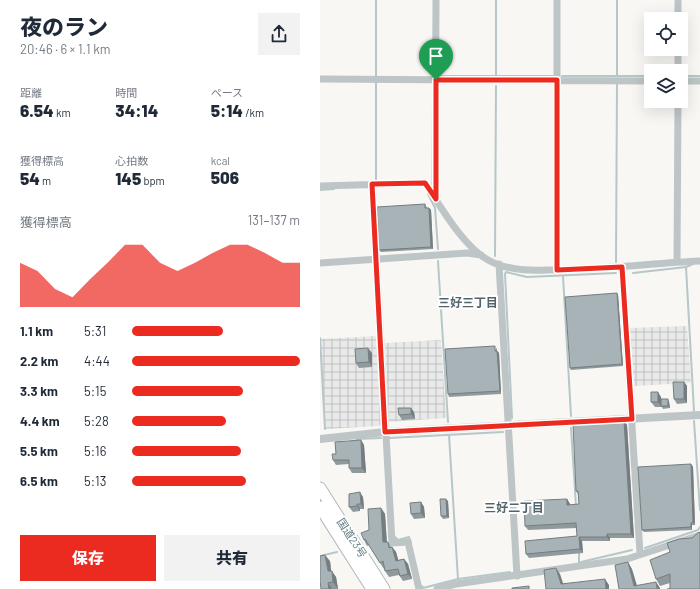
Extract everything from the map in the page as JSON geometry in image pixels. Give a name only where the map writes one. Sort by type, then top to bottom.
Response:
[{"type":"highway","name":"国道23号","points":[[320,488],[384,589]]},
{"type":"highway","name":"国道23号","points":[[320,507],[372,589]]},
{"type":"street","points":[[436,0],[436,199]]},
{"type":"street","points":[[557,0],[557,270]]},
{"type":"street","points":[[678,0],[678,12]]},
{"type":"street","points":[[320,79],[644,81]]},
{"type":"street","points":[[688,81],[700,81]]},
{"type":"street","points":[[677,262],[678,108]]},
{"type":"street","points":[[320,186],[425,183],[452,224],[481,256]]},
{"type":"street","points":[[372,184],[392,543],[408,542],[419,589]]},
{"type":"street","points":[[320,263],[467,253],[481,256],[499,264],[524,270],[622,267],[700,261]]},
{"type":"street","points":[[499,264],[517,576]]},
{"type":"street","points":[[622,267],[640,553]]},
{"type":"street","points":[[320,439],[385,432],[700,415]]},
{"type":"street","points":[[437,589],[456,584],[627,559],[640,553],[700,535]]},
{"type":"shaded area","points":[[687,326],[691,383],[634,386],[630,328]]},
{"type":"shaded area","points":[[377,336],[382,424],[379,426],[325,429],[320,339]]},
{"type":"shaded area","points":[[441,340],[446,418],[389,422],[385,343]]},
{"type":"building","points":[[425,204],[425,208],[429,208],[431,247],[379,250],[377,207]]},
{"type":"building","points":[[617,293],[622,364],[570,368],[565,297]]},
{"type":"building","points":[[495,346],[495,351],[497,351],[500,391],[448,394],[445,349]]},
{"type":"building","points":[[368,348],[369,362],[356,363],[355,349]]},
{"type":"building","points":[[673,382],[684,382],[684,399],[674,399]]},
{"type":"building","points":[[651,392],[658,392],[658,402],[651,402]]},
{"type":"building","points":[[661,399],[668,399],[668,406],[661,406]]},
{"type":"building","points":[[398,408],[411,408],[411,414],[399,415]]},
{"type":"building","points":[[624,421],[631,534],[607,534],[607,537],[579,537],[580,549],[526,554],[525,541],[577,536],[576,523],[525,526],[524,501],[567,499],[567,505],[579,504],[578,491],[576,491],[573,424]]},
{"type":"building","points":[[361,440],[362,468],[349,468],[349,460],[333,460],[332,454],[336,454],[335,442]]},
{"type":"building","points":[[691,464],[693,522],[691,523],[691,527],[642,530],[638,467]]},
{"type":"building","points":[[360,492],[361,504],[349,507],[349,494]]},
{"type":"building","points":[[440,499],[446,499],[447,516],[441,516]]},
{"type":"building","points":[[421,502],[421,513],[411,514],[410,503]]},
{"type":"building","points":[[381,508],[383,542],[388,542],[389,548],[392,547],[396,561],[404,559],[408,574],[400,576],[398,569],[385,571],[383,561],[380,563],[365,539],[364,540],[361,533],[369,530],[368,509]]},
{"type":"building","points":[[699,532],[700,589],[670,589],[670,574],[656,579],[650,560],[670,552],[667,543],[679,539],[692,538]]},
{"type":"building","points":[[325,555],[328,571],[332,571],[333,582],[328,583],[329,589],[321,589],[320,556]]},
{"type":"building","points":[[628,562],[634,586],[656,582],[657,589],[619,589],[615,565]]},
{"type":"building","points":[[556,568],[561,584],[605,579],[606,589],[546,589],[544,570]]},
{"type":"building","points":[[529,586],[529,589],[512,589],[512,588]]},
{"type":"waterway","points":[[376,0],[376,77]]},
{"type":"waterway","points":[[496,0],[496,76]]},
{"type":"waterway","points":[[617,0],[617,76]]},
{"type":"waterway","points":[[441,76],[553,76]]},
{"type":"waterway","points":[[562,76],[644,76]]},
{"type":"waterway","points":[[688,76],[700,76]]},
{"type":"waterway","points":[[376,82],[376,180]]},
{"type":"waterway","points":[[616,262],[617,84]]},
{"type":"waterway","points":[[495,256],[496,86]]},
{"type":"waterway","points":[[320,190],[334,189]]},
{"type":"waterway","points":[[428,194],[435,208],[438,249]]},
{"type":"waterway","points":[[438,261],[448,422]]},
{"type":"waterway","points":[[633,273],[686,267],[693,264]]},
{"type":"waterway","points":[[686,267],[694,411]]},
{"type":"waterway","points":[[512,418],[506,272],[527,277],[616,273]]},
{"type":"waterway","points":[[563,276],[571,416]]},
{"type":"waterway","points":[[320,338],[325,429]]},
{"type":"waterway","points":[[694,421],[700,510]]},
{"type":"waterway","points":[[571,428],[576,506]]},
{"type":"waterway","points":[[389,438],[503,432]]},
{"type":"waterway","points":[[449,435],[458,579]]},
{"type":"waterway","points":[[356,439],[381,438]]},
{"type":"waterway","points":[[645,548],[698,530],[700,527]]},
{"type":"waterway","points":[[395,537],[398,540],[409,537],[411,542]]},
{"type":"waterway","points":[[581,562],[632,550]]},
{"type":"waterway","points":[[320,556],[337,552]]},
{"type":"waterway","points":[[579,552],[579,563]]},
{"type":"waterway","points":[[422,586],[423,588],[458,579],[510,572]]},
{"type":"district","name":"三好三丁目","points":[[468,303]]},
{"type":"district","name":"三好二丁目","points":[[514,508]]},
{"type":"route","points":[[436,80],[557,80],[557,270],[622,267],[632,419],[385,432],[372,184],[425,183],[436,199],[436,80]]}]
